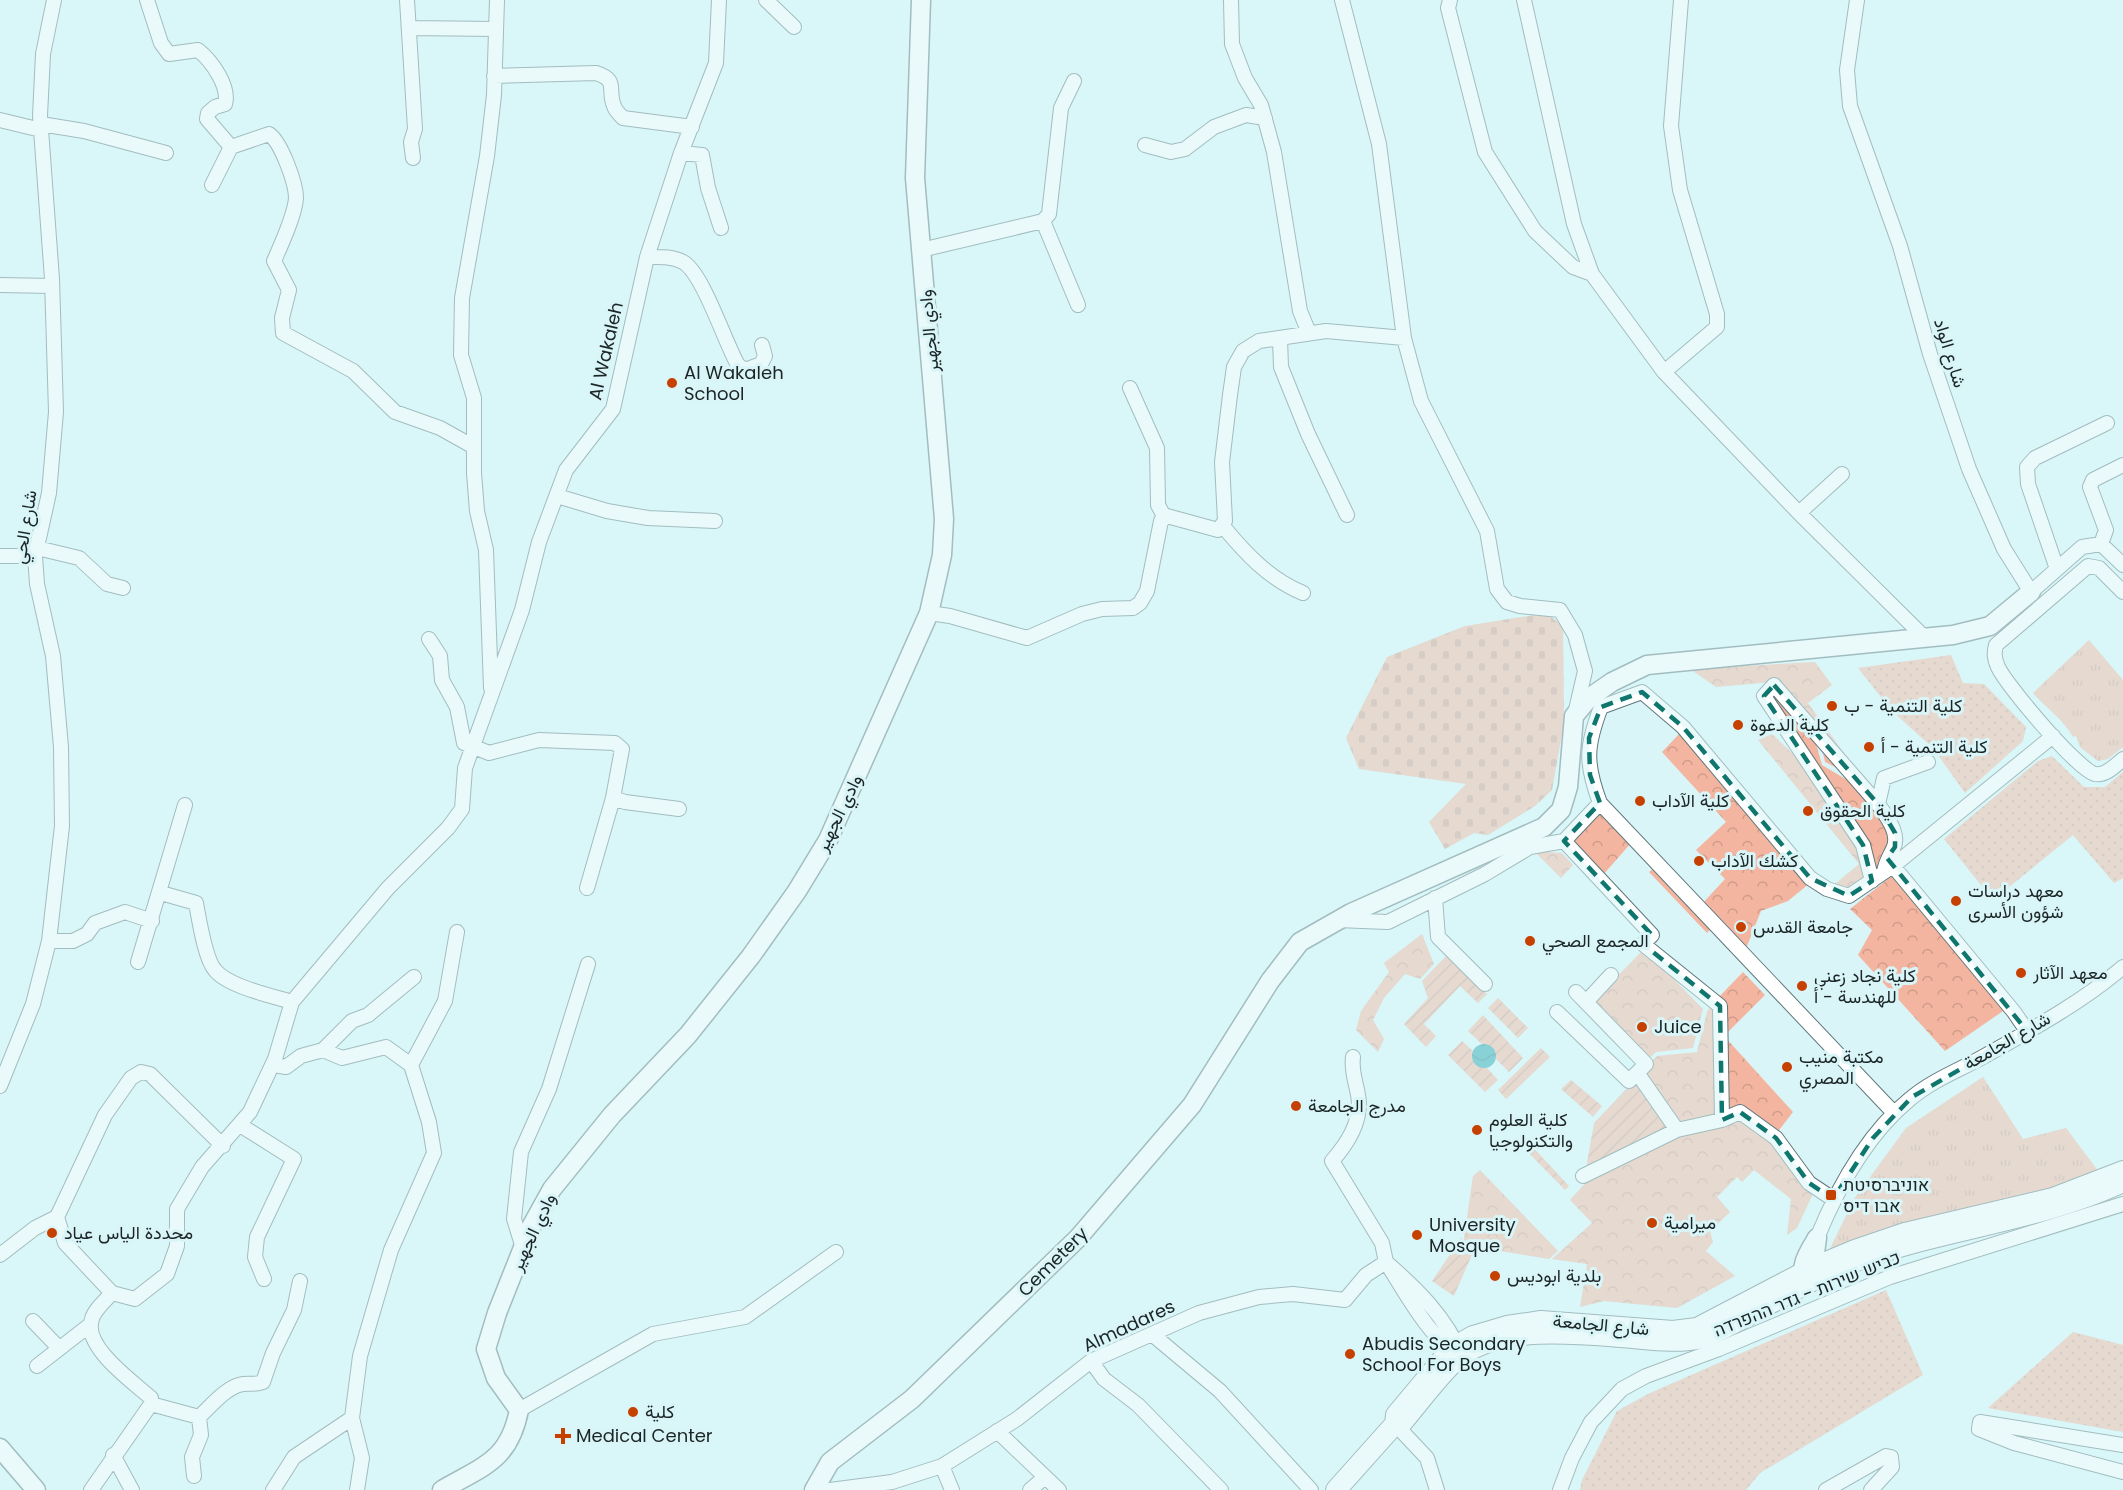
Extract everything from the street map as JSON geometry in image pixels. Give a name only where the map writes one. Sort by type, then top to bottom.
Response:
[{"type":"main road","points":[[1807,1275],[1855,1250],[1905,1233],[2053,1198],[2123,1171]]},
{"type":"main road","points":[[1807,1275],[2052,1210],[2090,1198],[2123,1182]]},
{"type":"main road","name":"شارع الجامعة","points":[[1336,1490],[1395,1424],[1396,1415],[1473,1336],[1507,1326],[1541,1321],[1673,1331],[1697,1328],[1807,1275]]},
{"type":"street","name":"شارع الحي","points":[[0,1086],[33,1004],[49,942],[62,826],[61,747],[52,656],[37,584],[36,552],[49,493],[56,412],[52,286],[41,127],[43,54],[54,0]]},
{"type":"street","points":[[147,0],[161,43],[170,54],[198,50],[205,56],[224,87],[227,95],[225,104],[215,107],[208,113],[207,119],[231,147]]},
{"type":"street","points":[[407,0],[415,129],[411,142],[413,158]]},
{"type":"street","points":[[491,696],[486,550],[477,511],[474,398],[461,355],[462,298],[487,156],[494,76],[497,0]]},
{"type":"street","name":"Al Wakaleh","points":[[292,1002],[388,888],[448,828],[462,809],[465,768],[522,610],[539,543],[556,496],[566,470],[613,409],[647,257],[681,153],[716,63],[719,0]]},
{"type":"street","points":[[766,0],[794,27]]},
{"type":"street","name":"وادي الجهير","points":[[519,1410],[496,1378],[486,1349],[523,1248],[552,1189],[612,1115],[688,1035],[751,956],[797,891],[828,840],[929,613],[942,555],[944,519],[915,178],[921,0]]},
{"type":"street","points":[[1231,0],[1232,44],[1241,71],[1261,105],[1275,152],[1300,311],[1309,333]]},
{"type":"street","points":[[1342,0],[1379,144],[1404,338],[1421,401],[1486,531],[1497,589],[1507,602],[1520,606],[1560,610],[1575,635],[1585,671],[1574,716]]},
{"type":"street","points":[[1450,0],[1448,8],[1485,152],[1535,231],[1573,267],[1592,274]]},
{"type":"street","points":[[1524,0],[1574,224],[1592,274],[1664,372],[1799,513],[1924,637]]},
{"type":"street","points":[[1664,372],[1717,327],[1717,314],[1680,190],[1671,126],[1681,0]]},
{"type":"street","name":"شارع الواد","points":[[1857,0],[1847,70],[1850,106],[1900,246],[1930,354],[1969,469],[2004,549],[2031,592]]},
{"type":"street","points":[[410,28],[496,29]]},
{"type":"street","points":[[494,76],[596,73],[606,76],[612,84],[614,106],[623,118],[692,127]]},
{"type":"street","points":[[921,250],[1043,221],[1049,214],[1061,108],[1074,81]]},
{"type":"street","points":[[1145,145],[1171,152],[1185,150],[1214,127],[1246,115],[1265,118]]},
{"type":"street","points":[[0,120],[84,131],[166,153]]},
{"type":"street","points":[[231,147],[244,144],[259,135],[269,134],[275,138],[284,155],[296,198],[274,261],[290,290],[282,318],[283,333],[353,370],[395,412],[441,428],[474,447]]},
{"type":"street","points":[[212,185],[231,147]]},
{"type":"street","points":[[681,153],[702,155],[708,188],[721,228]]},
{"type":"street","points":[[1043,221],[1078,305]]},
{"type":"street","points":[[647,257],[670,257],[686,263],[699,284],[738,364],[745,370],[761,364],[765,356],[762,345]]},
{"type":"street","points":[[0,285],[52,286]]},
{"type":"street","points":[[929,613],[950,616],[1027,638],[1082,614],[1102,609],[1133,608],[1140,603],[1147,591],[1161,521],[1164,518],[1167,516],[1218,530],[1225,521],[1222,462],[1234,367],[1243,351],[1259,341],[1326,331],[1404,338]]},
{"type":"street","points":[[1280,339],[1281,367],[1308,434],[1347,515]]},
{"type":"street","points":[[1130,388],[1157,448],[1158,505],[1164,518]]},
{"type":"street","points":[[2057,569],[2028,484],[2027,467],[2035,458],[2107,423]]},
{"type":"street","points":[[2101,544],[2106,530],[2090,488],[2093,480],[2123,465]]},
{"type":"street","points":[[1799,513],[1842,474]]},
{"type":"street","points":[[556,496],[607,511],[648,518],[715,521]]},
{"type":"street","points":[[1222,525],[1264,570],[1282,584],[1304,593]]},
{"type":"street","points":[[1574,716],[1589,698],[1612,682],[1647,665],[1953,635],[1990,626],[2082,546],[2101,544],[2123,565]]},
{"type":"street","points":[[0,556],[36,552],[79,558],[107,584],[123,588]]},
{"type":"street","points":[[2123,592],[2099,568],[2088,566],[1996,645],[1994,654],[1999,669],[2053,736],[2085,769],[2097,774],[2111,769],[2123,759]]},
{"type":"street","points":[[429,639],[440,656],[442,680],[457,707],[464,743],[472,748],[489,753],[539,740],[615,743],[622,749],[613,798],[587,888]]},
{"type":"street","points":[[1872,881],[1863,845],[1764,696],[1774,685],[1878,804],[1895,833],[1894,847],[1886,859],[1889,869],[2014,1012],[2027,1032]]},
{"type":"street","points":[[1894,1113],[1600,803],[1590,775],[1589,738],[1601,707],[1642,692],[1683,727],[1810,878],[1827,889],[1849,896],[1889,869],[2053,736]]},
{"type":"street","name":"Cemetery","points":[[814,1490],[830,1462],[912,1400],[1078,1238],[1192,1105],[1258,1001],[1299,942],[1337,920],[1544,827],[1561,810],[1568,787],[1574,716]]},
{"type":"street","points":[[1878,804],[1884,778],[1928,762]]},
{"type":"street","points":[[613,798],[624,802],[679,809]]},
{"type":"street","points":[[1337,920],[1388,922],[1485,874],[1530,847],[1564,841],[1600,803]]},
{"type":"street","points":[[138,962],[161,893],[185,806]]},
{"type":"street","points":[[1564,841],[1652,935],[1643,944],[1720,1006],[1722,1120]]},
{"type":"street","points":[[57,1217],[65,1243],[112,1293],[135,1299],[167,1274],[177,1246],[177,1209],[202,1167],[223,1146],[250,1112],[273,1065],[292,1002],[242,987],[215,970],[203,939],[196,903],[161,893]]},
{"type":"street","points":[[1435,898],[1438,937],[1485,984]]},
{"type":"street","points":[[49,942],[73,941],[87,934],[95,923],[125,912],[152,921]]},
{"type":"street","points":[[411,1065],[445,1001],[457,932]]},
{"type":"street","points":[[523,1248],[514,1220],[521,1152],[549,1089],[588,964]]},
{"type":"street","name":"شارع الجامعة","points":[[1807,1275],[1806,1259],[1833,1199],[1873,1138],[1894,1113],[1933,1083],[2027,1032],[2107,981],[2123,967]]},
{"type":"street","points":[[1586,1002],[1611,975]]},
{"type":"street","points":[[273,1065],[286,1067],[301,1056],[323,1050],[352,1021],[368,1015],[414,977]]},
{"type":"street","points":[[1557,1012],[1629,1081],[1638,1074],[1646,1064],[1576,992]]},
{"type":"street","points":[[323,1050],[342,1058],[386,1047],[399,1054],[411,1065],[429,1122],[434,1153],[391,1250],[360,1356],[352,1418],[362,1458],[357,1490]]},
{"type":"street","points":[[1353,1057],[1352,1068],[1359,1104],[1356,1122],[1350,1138],[1332,1161],[1382,1244],[1386,1262],[1411,1284],[1452,1332],[1456,1351]]},
{"type":"street","points":[[0,1255],[35,1228],[57,1217],[105,1114],[131,1078],[141,1072],[150,1074],[223,1146]]},
{"type":"street","points":[[1638,1074],[1677,1130]]},
{"type":"street","points":[[1583,1176],[1677,1130],[1722,1120],[1740,1112],[1776,1138],[1809,1183],[1833,1199]]},
{"type":"street","points":[[240,1125],[294,1160],[257,1237],[255,1257],[264,1279]]},
{"type":"street","name":"כביש שירות - גדר ההפרדה","points":[[1560,1490],[1572,1458],[1591,1422],[1622,1389],[1646,1376],[1719,1349],[1890,1277],[2123,1204]]},
{"type":"street","points":[[442,1490],[494,1461],[508,1446],[519,1410],[653,1334],[745,1317],[836,1252]]},
{"type":"street","name":"Almadares","points":[[830,1490],[892,1482],[942,1466],[998,1431],[1091,1361],[1199,1313],[1259,1297],[1293,1294],[1345,1300],[1366,1275],[1386,1262]]},
{"type":"street","points":[[199,1417],[225,1393],[242,1384],[255,1385],[263,1382],[273,1353],[294,1310],[300,1281]]},
{"type":"street","points":[[91,1490],[113,1455],[151,1404],[151,1398],[98,1348],[90,1335],[92,1318],[112,1293]]},
{"type":"street","points":[[33,1321],[58,1347]]},
{"type":"street","points":[[37,1366],[58,1347],[70,1342],[91,1324]]},
{"type":"street","points":[[1153,1335],[1220,1391],[1311,1490]]},
{"type":"street","points":[[1091,1361],[1104,1378],[1138,1405],[1221,1490]]},
{"type":"street","points":[[151,1404],[199,1417]]},
{"type":"street","points":[[194,1476],[192,1457],[201,1435],[199,1417]]},
{"type":"street","points":[[273,1490],[294,1457],[352,1418]]},
{"type":"street","points":[[2123,1445],[1980,1422],[1979,1429],[2014,1443],[2123,1472]]},
{"type":"street","points":[[1395,1424],[1427,1458],[1437,1490]]},
{"type":"street","points":[[998,1431],[1059,1490]]},
{"type":"street","points":[[0,1448],[36,1490]]},
{"type":"street","points":[[113,1455],[132,1490]]},
{"type":"street","points":[[1826,1490],[1886,1456],[1891,1457],[1892,1467],[1872,1490]]},
{"type":"street","points":[[942,1466],[952,1490]]},
{"type":"street","points":[[1030,1490],[1045,1477]]},
{"type":"highlighted area","points":[[1774,685],[1878,804],[1895,833],[1895,847],[1887,858],[2027,1031],[1912,1097],[1873,1138],[1833,1199],[1809,1183],[1776,1138],[1740,1112],[1722,1120],[1720,1006],[1643,944],[1652,935],[1564,841],[1600,803],[1590,775],[1589,738],[1601,707],[1642,692],[1683,727],[1810,878],[1849,896],[1872,881],[1863,845],[1764,696]]},
{"type":"green space","points":[[1547,613],[1563,627],[1564,723],[1552,790],[1535,806],[1488,835],[1474,833],[1445,849],[1429,822],[1466,784],[1359,769],[1346,738],[1387,657],[1465,626]]},
{"type":"green space","points":[[2089,640],[2123,680],[2123,747],[2108,759],[2098,761],[2080,747],[2076,736],[2073,737],[2033,693]]},
{"type":"green space","points":[[1951,655],[1963,683],[1984,684],[2026,727],[2023,741],[1965,793],[1933,748],[1892,711],[1858,668]]},
{"type":"green space","points":[[1815,662],[1832,685],[1808,703],[1864,781],[1825,762],[1818,731],[1772,682],[1716,687],[1690,669]]},
{"type":"green space","points":[[1774,688],[1813,733],[1822,765],[1874,796],[1892,847],[1873,878],[1815,766],[1775,730],[1767,696]]},
{"type":"green space","points":[[1680,733],[1810,883],[1788,901],[1761,911],[1745,951],[1701,905],[1725,879],[1696,850],[1726,822],[1662,752]]},
{"type":"green space","points":[[1772,734],[1811,771],[1861,846],[1870,880],[1849,893],[1830,888],[1859,864],[1758,740]]},
{"type":"green space","points":[[2052,756],[2084,787],[2105,787],[2123,772],[2123,878],[2114,883],[2073,835],[1993,900],[1944,839],[2038,761]]},
{"type":"green space","points":[[1600,811],[1631,843],[1603,875],[1571,842]]},
{"type":"green space","points":[[1534,851],[1562,853],[1573,865],[1561,878]]},
{"type":"green space","points":[[1656,866],[1714,926],[1707,933],[1649,872]]},
{"type":"green space","points":[[1893,875],[2006,1009],[1945,1051],[1858,955],[1872,930],[1850,909]]},
{"type":"green space","points":[[1422,934],[1434,964],[1420,979],[1405,974],[1384,998],[1373,1020],[1384,1039],[1378,1052],[1356,1030],[1361,1011],[1389,972],[1384,963]]},
{"type":"green space","points":[[1644,949],[1703,1009],[1693,1048],[1656,1052],[1646,1061],[1591,1003]]},
{"type":"green space","points":[[1448,954],[1487,994],[1478,1003],[1460,986],[1424,1024],[1436,1036],[1426,1047],[1404,1024],[1428,998],[1422,981]]},
{"type":"green space","points":[[1743,972],[1765,995],[1724,1036],[1717,999]]},
{"type":"green space","points":[[1498,998],[1528,1028],[1518,1038],[1488,1008]]},
{"type":"green space","points":[[1712,1003],[1716,1007],[1719,1118],[1679,1126],[1641,1073],[1657,1056],[1697,1052],[1707,1012]]},
{"type":"green space","points":[[1483,1015],[1523,1058],[1509,1072],[1496,1059],[1493,1048],[1482,1044],[1468,1031]]},
{"type":"green space","points":[[1725,1037],[1793,1112],[1776,1134],[1740,1110],[1724,1115]]},
{"type":"green space","points":[[1462,1041],[1473,1051],[1476,1064],[1487,1068],[1498,1080],[1485,1092],[1448,1055]]},
{"type":"green space","points":[[1541,1048],[1550,1057],[1506,1099],[1498,1090]]},
{"type":"green space","points":[[1983,1077],[2023,1139],[2066,1128],[2099,1172],[1975,1217],[1826,1257],[1854,1199],[1906,1128]]},
{"type":"green space","points":[[1637,1078],[1672,1126],[1586,1169],[1594,1123]]},
{"type":"green space","points":[[1571,1080],[1602,1106],[1593,1117],[1561,1089]]},
{"type":"green space","points":[[1739,1119],[1781,1153],[1806,1184],[1812,1196],[1797,1228],[1787,1235],[1791,1199],[1754,1170],[1742,1182],[1737,1177],[1717,1197],[1730,1212],[1710,1231],[1713,1242],[1706,1251],[1735,1276],[1677,1308],[1604,1301],[1580,1307],[1587,1264],[1552,1259],[1592,1223],[1570,1200],[1590,1178],[1681,1134]]},
{"type":"green space","points":[[1529,1143],[1569,1186],[1565,1190],[1524,1148]]},
{"type":"green space","points":[[1480,1170],[1558,1251],[1549,1259],[1463,1245],[1473,1176]]},
{"type":"green space","points":[[1462,1237],[1462,1247],[1474,1250],[1454,1296],[1432,1281]]},
{"type":"green space","points":[[1886,1290],[1923,1375],[1760,1473],[1746,1490],[1580,1490],[1582,1480],[1617,1411],[1650,1393]]},
{"type":"green space","points":[[2073,1332],[2123,1345],[2123,1432],[1988,1408]]},
{"type":"water","points":[[1484,1044],[1489,1045],[1495,1051],[1495,1061],[1489,1067],[1484,1068],[1479,1067],[1473,1061],[1472,1056],[1473,1051],[1479,1045]]},
{"type":"place","name":"Al Wakaleh School","points":[[672,383]]},
{"type":"place","name":"كلية التنمية - ب","points":[[1832,706]]},
{"type":"place","name":"كلية الدعوة","points":[[1738,725]]},
{"type":"place","name":"كلية التنمية - أ","points":[[1869,747]]},
{"type":"place","name":"كلية الآداب","points":[[1640,801]]},
{"type":"place","name":"كلية الحقوق","points":[[1808,811]]},
{"type":"place","name":"كشك الآداب","points":[[1699,861]]},
{"type":"place","name":"معهد دراسات شؤون الأسرى","points":[[1956,901]]},
{"type":"place","name":"جامعة القدس","points":[[1741,927]]},
{"type":"place","name":"المجمع الصحي","points":[[1530,941]]},
{"type":"place","name":"معهد الآثار","points":[[2021,973]]},
{"type":"place","name":"كلية نجاد زعني للهندسة - أ","points":[[1802,986]]},
{"type":"place","name":"Juice","points":[[1642,1027]]},
{"type":"place","name":"مكتبة منيب المصري","points":[[1787,1067]]},
{"type":"place","name":"مدرج الجامعة","points":[[1296,1106]]},
{"type":"place","name":"كلية العلوم والتكنولوجيا","points":[[1477,1130]]},
{"type":"place","name":"אוניברסיטת אבו דיס","points":[[1831,1195]]},
{"type":"place","name":"ميرامية","points":[[1652,1223]]},
{"type":"place","name":"محددة الياس عياد","points":[[52,1233]]},
{"type":"place","name":"University Mosque","points":[[1417,1235]]},
{"type":"place","name":"بلدية ابوديس","points":[[1495,1276]]},
{"type":"place","name":"Abudis Secondary School For Boys","points":[[1350,1354]]},
{"type":"place","name":"كلية","points":[[633,1412]]},
{"type":"place","name":"Medical Center","points":[[563,1436]]}]
